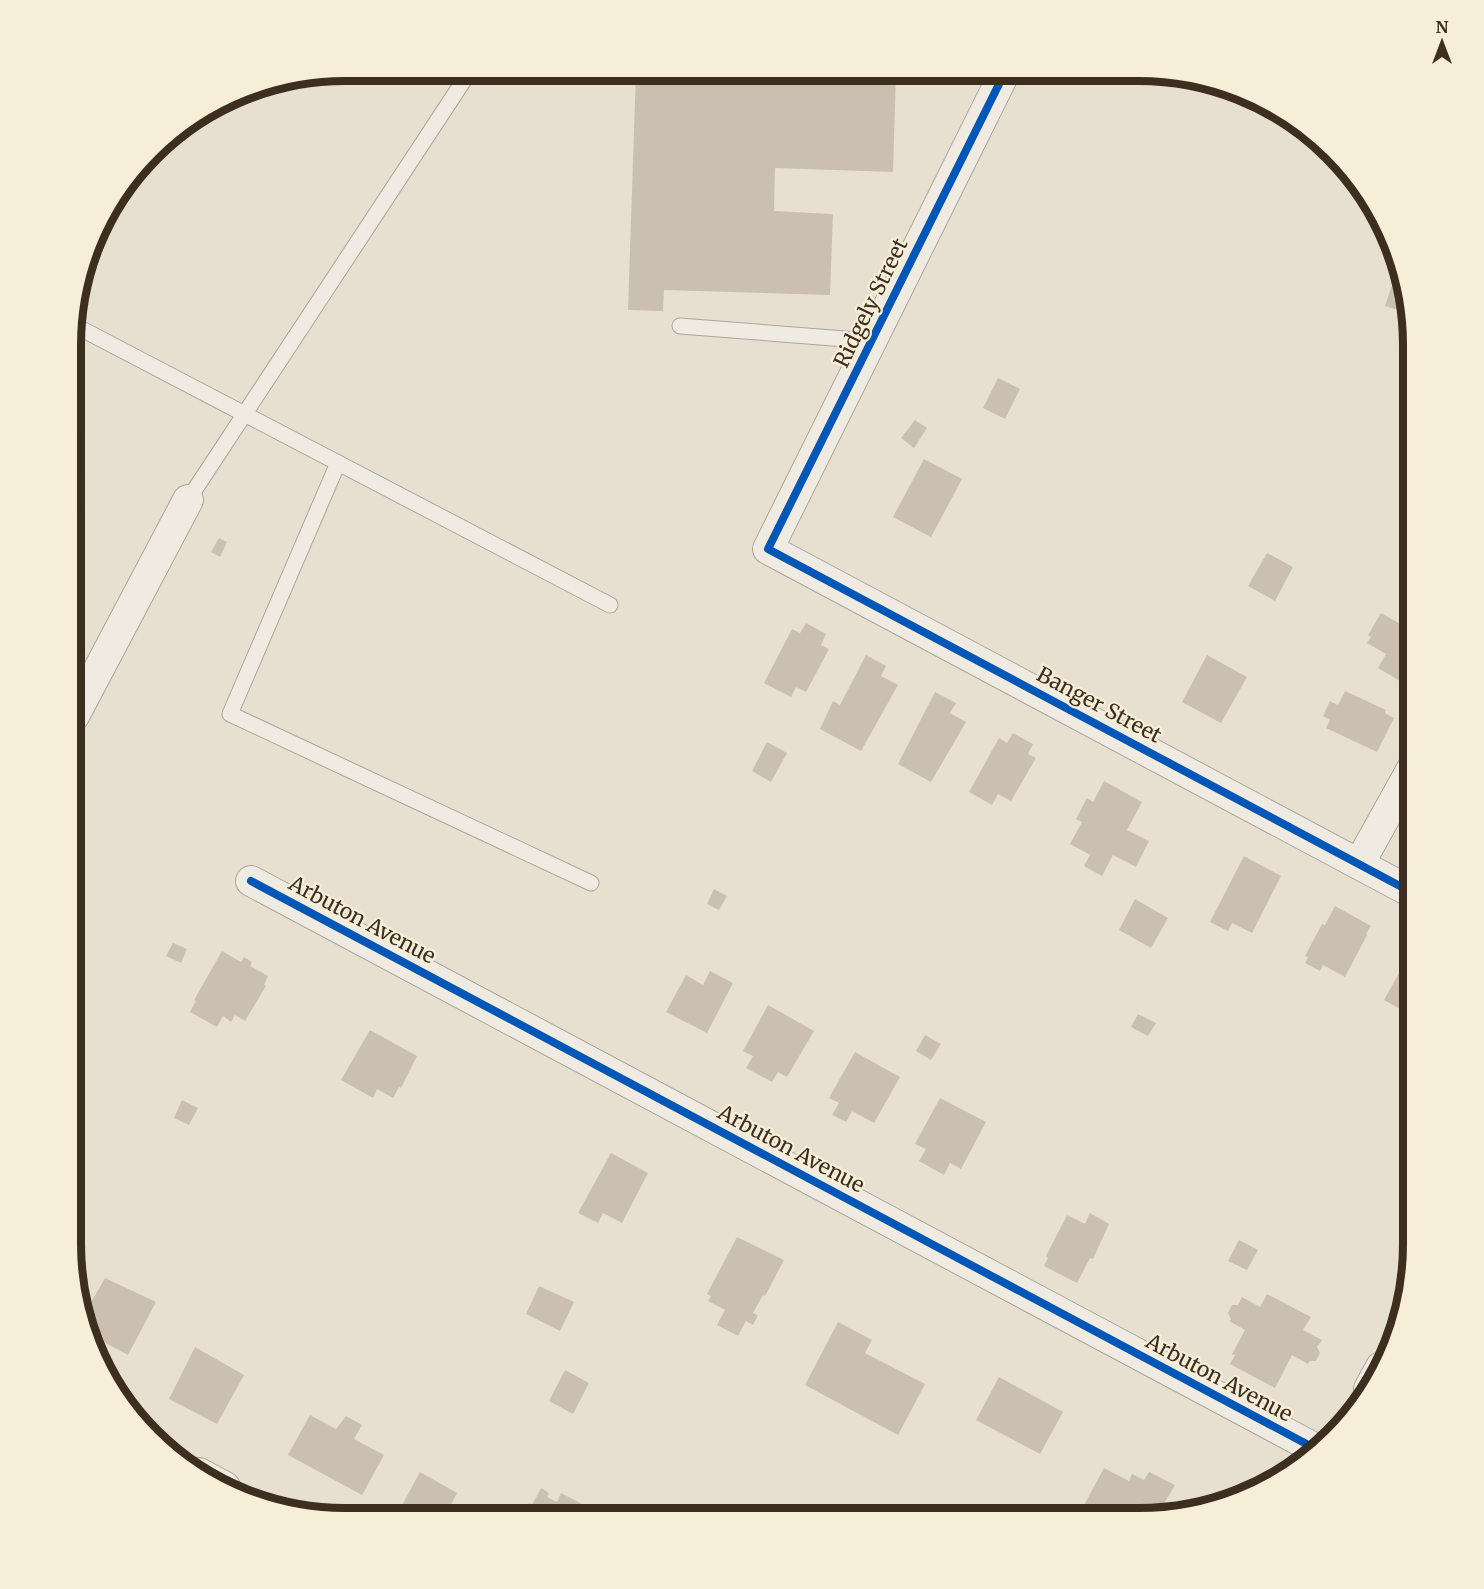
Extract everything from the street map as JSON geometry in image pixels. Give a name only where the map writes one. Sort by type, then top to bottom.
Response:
[{"type":"street","name":"Ridgely Street","points":[[768,549],[1001,81]]},
{"type":"street","points":[[81,703],[188,500]]},
{"type":"street","name":"Banger Street","points":[[768,549],[1403,888]]},
{"type":"street","points":[[1359,864],[1403,785]]},
{"type":"street","name":"Arbuton Avenue","points":[[251,881],[1308,1446]]},
{"type":"lane","points":[[188,500],[463,81]]},
{"type":"lane","points":[[680,326],[871,341]]},
{"type":"lane","points":[[82,329],[610,605]]},
{"type":"lane","points":[[338,464],[230,714],[591,883]]},
{"type":"building","points":[[636,81],[896,81],[893,172],[775,168],[774,211],[833,214],[830,295],[664,290],[663,311],[628,310]]},
{"type":"building","points":[[1393,282],[1395,283],[1401,311],[1385,306]]},
{"type":"building","points":[[998,378],[1020,389],[1005,419],[983,408]]},
{"type":"building","points":[[915,420],[927,428],[914,448],[901,438]]},
{"type":"building","points":[[924,459],[962,479],[931,537],[893,517]]},
{"type":"building","points":[[219,538],[227,542],[220,557],[211,552]]},
{"type":"building","points":[[1267,553],[1293,567],[1275,601],[1248,586]]},
{"type":"building","points":[[1381,613],[1403,625],[1403,680],[1400,681],[1378,668],[1386,654],[1367,643],[1371,637],[1368,635]]},
{"type":"building","points":[[806,623],[826,634],[821,645],[829,649],[806,692],[796,687],[791,697],[764,683],[792,629],[800,633]]},
{"type":"building","points":[[866,655],[886,666],[881,676],[898,685],[861,751],[820,729],[833,701],[840,705]]},
{"type":"building","points":[[1207,655],[1247,677],[1221,723],[1182,702]]},
{"type":"building","points":[[1345,691],[1386,710],[1385,713],[1394,718],[1377,752],[1326,728],[1330,720],[1323,716],[1330,701],[1338,705]]},
{"type":"building","points":[[935,692],[956,703],[950,713],[966,722],[931,782],[898,764]]},
{"type":"building","points":[[1013,733],[1033,744],[1028,754],[1036,758],[1011,801],[998,794],[992,805],[969,792],[999,738],[1007,743]]},
{"type":"building","points":[[767,742],[787,753],[771,782],[752,771]]},
{"type":"building","points":[[1104,781],[1142,802],[1127,830],[1149,841],[1136,867],[1113,855],[1102,876],[1084,866],[1090,855],[1070,844],[1082,822],[1076,819],[1087,798],[1093,802]]},
{"type":"building","points":[[1244,856],[1281,876],[1252,933],[1232,923],[1228,931],[1210,922]]},
{"type":"building","points":[[714,889],[727,896],[719,910],[707,904]]},
{"type":"building","points":[[1135,899],[1168,918],[1151,948],[1119,930]]},
{"type":"building","points":[[1335,906],[1371,926],[1345,977],[1323,965],[1320,971],[1305,963],[1308,957],[1305,956],[1322,924],[1325,925]]},
{"type":"building","points":[[173,943],[187,949],[181,963],[166,956]]},
{"type":"building","points":[[222,951],[241,962],[244,957],[252,962],[250,966],[268,976],[264,985],[266,986],[245,1021],[235,1015],[231,1022],[223,1016],[217,1027],[190,1012],[196,1001],[194,1000]]},
{"type":"building","points":[[1403,966],[1403,1010],[1384,1000]]},
{"type":"building","points":[[710,971],[733,983],[707,1033],[666,1012],[686,975],[703,985]]},
{"type":"building","points":[[768,1005],[814,1031],[787,1077],[778,1072],[772,1082],[746,1068],[753,1056],[743,1051]]},
{"type":"building","points":[[1138,1014],[1156,1023],[1148,1036],[1131,1027]]},
{"type":"building","points":[[370,1030],[417,1056],[401,1088],[399,1087],[393,1098],[377,1089],[373,1098],[341,1080]]},
{"type":"building","points":[[925,1035],[941,1044],[931,1060],[916,1051]]},
{"type":"building","points":[[855,1052],[900,1077],[874,1123],[852,1111],[846,1122],[832,1115],[839,1103],[829,1098]]},
{"type":"building","points":[[940,1098],[986,1122],[961,1169],[950,1163],[944,1175],[919,1161],[926,1149],[915,1144]]},
{"type":"building","points":[[182,1100],[198,1108],[189,1125],[174,1118]]},
{"type":"building","points":[[611,1153],[648,1173],[622,1223],[603,1213],[598,1223],[578,1213]]},
{"type":"building","points":[[1090,1213],[1109,1224],[1093,1259],[1090,1258],[1077,1283],[1044,1266],[1048,1258],[1046,1256],[1067,1215],[1085,1224]]},
{"type":"building","points":[[737,1237],[784,1260],[753,1313],[758,1315],[753,1325],[746,1321],[738,1336],[717,1325],[725,1310],[708,1301],[711,1296],[707,1294]]},
{"type":"building","points":[[1239,1240],[1258,1250],[1247,1270],[1228,1261]]},
{"type":"building","points":[[105,1278],[156,1302],[128,1355],[104,1342],[101,1344],[89,1306]]},
{"type":"building","points":[[539,1286],[574,1302],[560,1331],[526,1314]]},
{"type":"building","points":[[1267,1294],[1311,1317],[1303,1330],[1322,1340],[1317,1347],[1320,1353],[1316,1361],[1310,1361],[1308,1364],[1292,1355],[1275,1388],[1230,1364],[1235,1355],[1232,1354],[1245,1330],[1229,1321],[1231,1319],[1228,1313],[1232,1305],[1238,1305],[1242,1297],[1260,1307]]},
{"type":"building","points":[[838,1322],[872,1340],[865,1353],[925,1384],[898,1435],[805,1385]]},
{"type":"building","points":[[195,1347],[244,1375],[217,1424],[169,1399]]},
{"type":"building","points":[[565,1370],[589,1383],[573,1414],[549,1401]]},
{"type":"building","points":[[999,1377],[1063,1412],[1040,1454],[976,1420]]},
{"type":"building","points":[[310,1415],[336,1429],[346,1416],[362,1425],[354,1439],[384,1455],[362,1495],[288,1455]]},
{"type":"building","points":[[1104,1468],[1129,1481],[1132,1474],[1144,1480],[1149,1472],[1175,1485],[1162,1507],[1083,1508]]},
{"type":"building","points":[[420,1472],[457,1493],[450,1508],[400,1508]]},
{"type":"building","points":[[541,1488],[549,1493],[547,1497],[557,1502],[561,1493],[582,1504],[580,1508],[526,1508],[529,1503],[532,1505]]},
{"type":"cycle path","points":[[1001,81],[768,549],[1403,888]]},
{"type":"cycle path","points":[[251,881],[1309,1445]]}]
